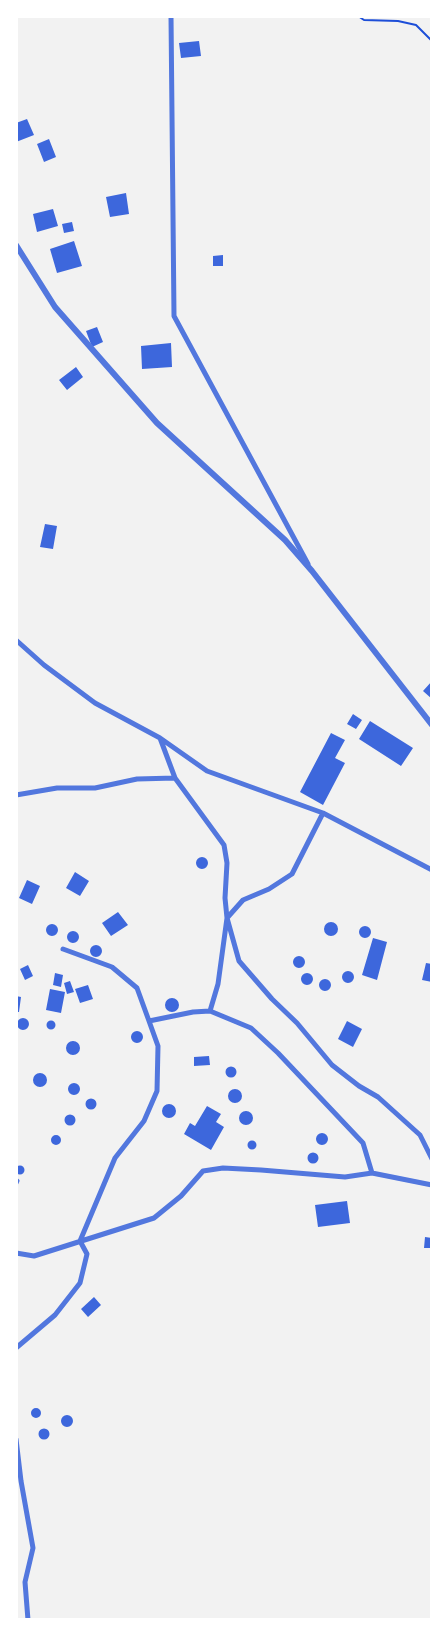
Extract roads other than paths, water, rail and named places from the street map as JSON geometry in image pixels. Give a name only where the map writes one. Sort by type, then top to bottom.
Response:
[{"type":"street","points":[[171,16],[174,316],[312,571]]},
{"type":"street","points":[[16,245],[55,307],[157,423],[285,540],[312,571],[432,725]]},
{"type":"street","points":[[16,640],[44,665],[95,703],[160,738],[207,771],[323,813],[432,870]]},
{"type":"street","points":[[160,738],[175,778],[224,844],[227,862],[225,898],[227,918],[239,961],[272,999],[297,1023],[332,1066],[378,1097],[420,1135],[432,1159]]},
{"type":"street","points":[[16,795],[57,788],[95,788],[137,779],[175,778]]},
{"type":"street","points":[[210,1010],[218,984],[227,918],[243,900],[269,889],[292,874],[323,813]]},
{"type":"street","points":[[16,1348],[55,1315],[80,1283],[86,1254],[80,1241],[115,1158],[144,1121],[157,1091],[158,1046],[137,988],[112,967],[63,949]]},
{"type":"street","points":[[149,1021],[210,1010],[251,1028],[278,1052],[363,1143],[372,1173]]},
{"type":"street","points":[[16,1252],[34,1256],[154,1218],[181,1196],[204,1170],[252,1170],[345,1177],[372,1173],[432,1185]]},
{"type":"street","points":[[16,1439],[33,1548],[25,1582],[28,1620]]}]
